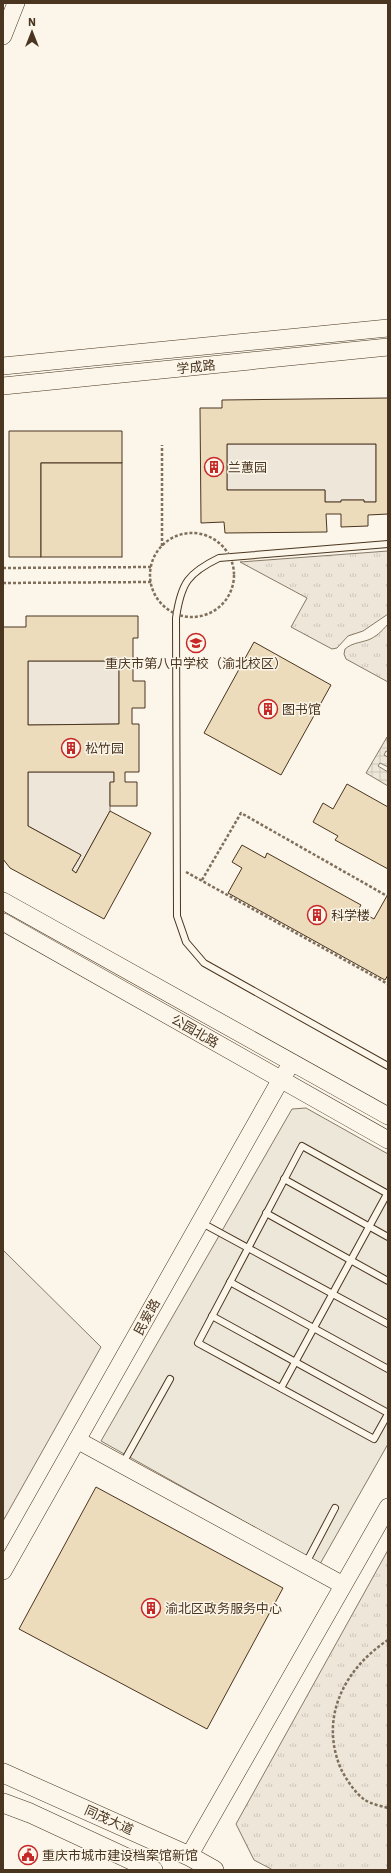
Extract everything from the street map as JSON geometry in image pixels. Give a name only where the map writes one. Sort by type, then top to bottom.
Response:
[{"type":"main road","points":[[3,36],[16,3]]},
{"type":"main road","name":"学成路","points":[[3,366],[388,328]]},
{"type":"main road","name":"学成路","points":[[3,386],[388,347]]},
{"type":"main road","name":"公园北路","points":[[3,901],[388,1116]]},
{"type":"main road","name":"公园北路","points":[[3,922],[388,1140]]},
{"type":"main road","name":"民爱路","points":[[3,1571],[281,1079],[292,1063]]},
{"type":"main road","points":[[77,1440],[344,1585]]},
{"type":"main road","points":[[189,1856],[388,1507]]},
{"type":"main road","name":"同茂大道","points":[[3,1773],[189,1856],[214,1870]]},
{"type":"main road","name":"同茂大道","points":[[3,1803],[153,1870]]},
{"type":"lane","points":[[388,544],[220,558],[203,566],[188,579],[179,596],[176,618],[177,916],[186,942],[204,963],[388,1066]]},
{"type":"lane","points":[[212,1316],[296,1362],[388,1413],[374,1439],[198,1343],[212,1316],[230,1282],[248,1247],[302,1146],[388,1194],[315,1328],[296,1362],[281,1388]]},
{"type":"lane","points":[[284,1179],[388,1237]]},
{"type":"lane","points":[[266,1213],[388,1280]]},
{"type":"lane","points":[[200,1222],[388,1324]]},
{"type":"lane","points":[[230,1282],[388,1369]]},
{"type":"lane","points":[[122,1465],[170,1379]]},
{"type":"lane","points":[[305,1564],[335,1508]]},
{"type":"path","points":[[162,445],[162,546]]},
{"type":"path","points":[[3,568],[151,568]]},
{"type":"path","points":[[3,583],[151,582]]},
{"type":"path","points":[[202,880],[242,813],[387,896]]},
{"type":"path","points":[[177,867],[388,984]]},
{"type":"path","points":[[388,1640],[357,1666],[338,1698],[332,1730],[336,1756],[346,1778],[365,1800],[388,1808]]},
{"type":"green space","points":[[227,444],[376,444],[376,502],[364,502],[364,500],[342,500],[341,502],[325,502],[325,490],[227,490]]},
{"type":"green space","points":[[388,551],[388,614],[363,631],[348,636],[337,648],[332,649],[291,627],[307,598],[240,562]]},
{"type":"green space","points":[[388,624],[388,682],[346,659],[344,654],[345,649],[353,644],[374,637]]},
{"type":"green space","points":[[28,661],[119,661],[119,724],[28,725]]},
{"type":"green space","points":[[28,772],[114,772],[114,782],[110,783],[110,811],[76,873],[72,870],[81,855],[28,826]]},
{"type":"green space","points":[[3,1250],[101,1347],[3,1521]]},
{"type":"green space","points":[[388,1550],[388,1870],[273,1870],[254,1860],[236,1824]]},
{"type":"shaded area","points":[[387,737],[388,752],[386,751],[384,755],[388,757],[388,767],[380,763],[378,766],[388,772],[388,786],[366,773]]},
{"type":"shaded area","points":[[306,1108],[388,1154],[388,1444],[320,1564],[101,1441],[292,1109]]},
{"type":"building","name":"兰蕙园","points":[[388,398],[388,514],[368,515],[368,526],[341,527],[341,514],[326,514],[327,532],[225,533],[224,522],[201,523],[200,408],[222,408],[222,400]],"holes":[[[227,444],[376,444],[376,502],[364,502],[364,500],[325,502],[325,490],[227,490]]]},
{"type":"building","points":[[9,431],[122,431],[122,463],[41,463],[41,557],[9,557]]},
{"type":"building","points":[[41,463],[122,463],[122,557],[41,557]]},
{"type":"building","name":"松竹园","points":[[26,616],[138,616],[138,638],[133,638],[133,681],[145,681],[145,708],[132,708],[132,724],[139,724],[139,772],[125,772],[125,782],[137,782],[137,806],[110,806],[110,782],[114,782],[114,772],[28,772],[28,826],[81,855],[72,870],[76,873],[110,811],[151,833],[104,919],[10,868],[3,859],[3,627],[26,627]],"holes":[[[28,661],[119,661],[119,724],[28,725]]]},
{"type":"building","name":"图书馆","points":[[254,642],[331,685],[281,775],[204,733]]},
{"type":"building","points":[[347,784],[388,807],[388,869],[335,840],[338,836],[313,822],[323,803],[333,809]]},
{"type":"building","name":"科学楼","points":[[242,845],[265,858],[267,853],[361,905],[358,910],[374,919],[388,894],[388,975],[385,980],[228,893],[242,868],[232,862]]},
{"type":"building","name":"渝北区政务服务中心","points":[[96,1487],[283,1588],[207,1729],[19,1629]]},
{"type":"place","name":"兰蕙园","points":[[214,467]]},
{"type":"place","name":"重庆市第八中学校（渝北校区）","points":[[196,643]]},
{"type":"place","name":"图书馆","points":[[268,709]]},
{"type":"place","name":"松竹园","points":[[71,748]]},
{"type":"place","name":"科学楼","points":[[317,915]]},
{"type":"place","name":"渝北区政务服务中心","points":[[151,1608]]},
{"type":"place","name":"重庆市城市建设档案馆新馆","points":[[28,1855]]}]
